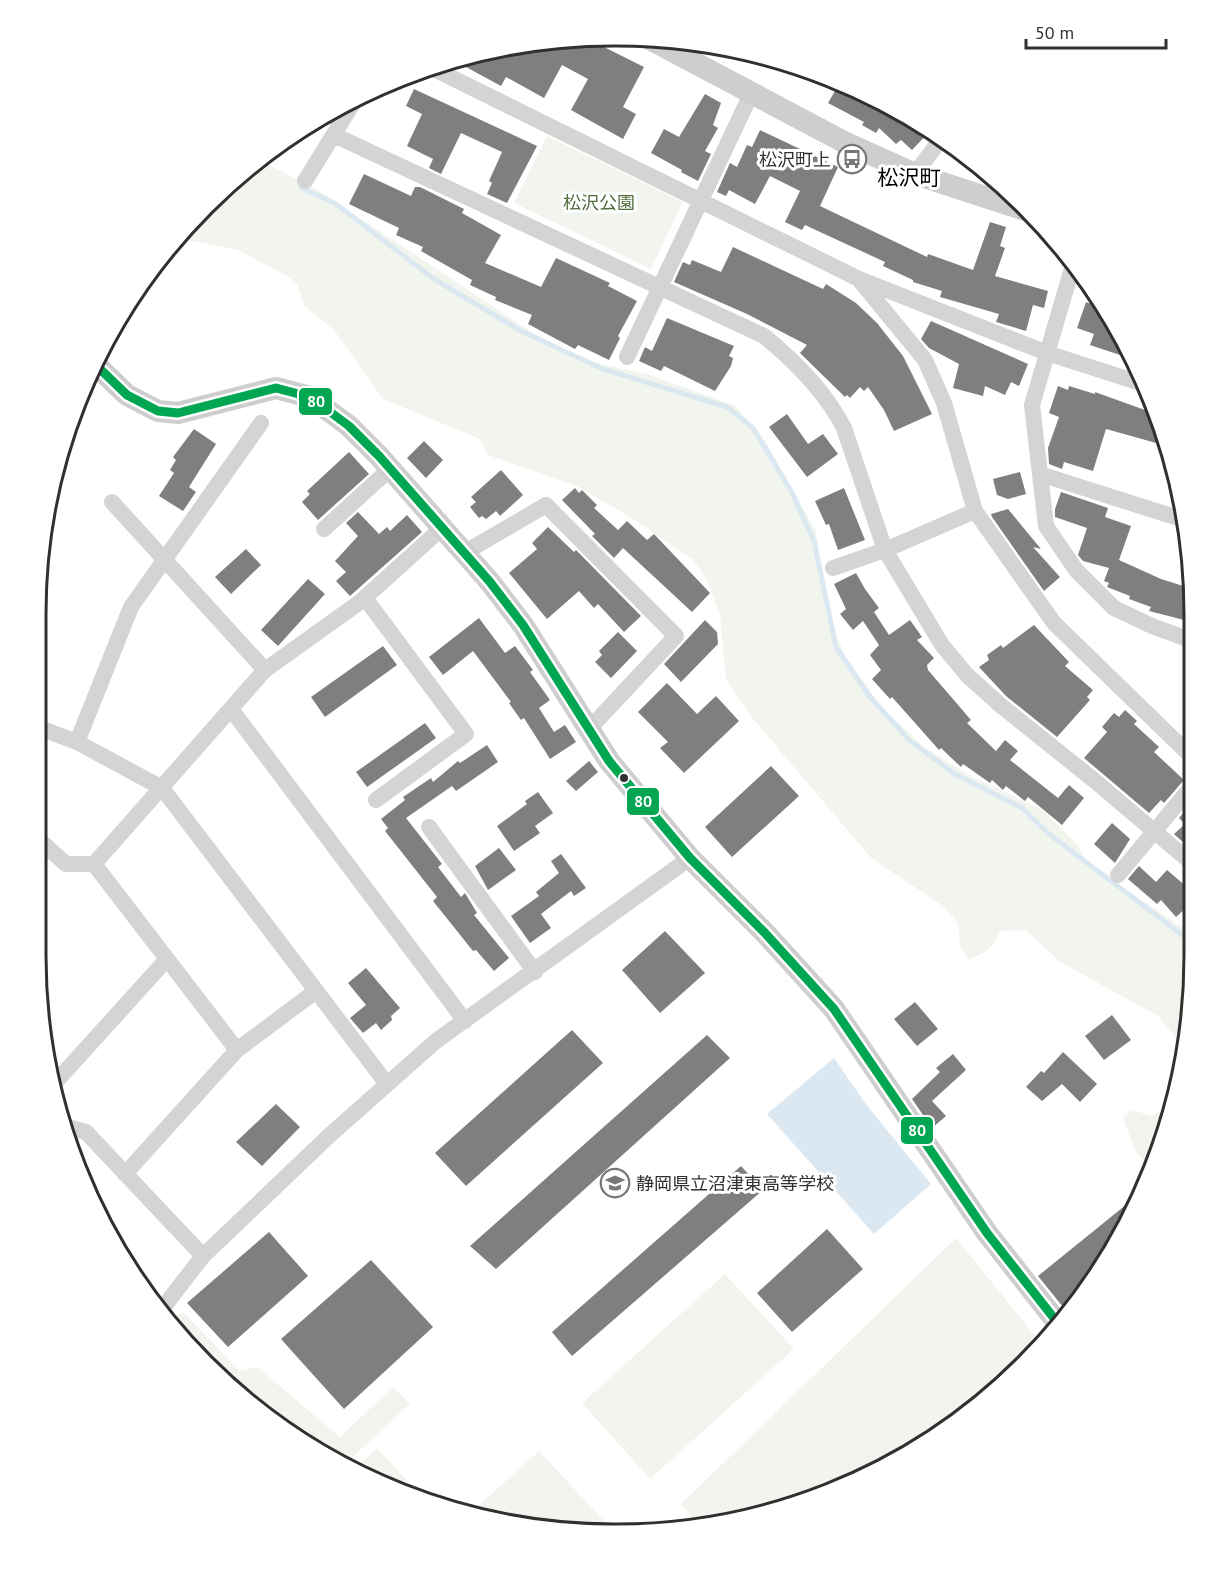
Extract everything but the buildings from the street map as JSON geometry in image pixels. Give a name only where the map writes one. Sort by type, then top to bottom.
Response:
[{"type":"main road","points":[[669,49],[751,94],[915,174],[1005,201]]},
{"type":"main road","points":[[102,371],[127,395],[158,411],[178,413],[276,388],[310,397],[349,426],[390,468],[523,625],[609,761],[690,858],[765,933],[834,1008],[987,1233],[1053,1318]]},
{"type":"street","points":[[443,74],[859,279],[1047,353],[1133,381]]},
{"type":"street","points":[[627,357],[751,94]]},
{"type":"street","points":[[305,181],[346,115]]},
{"type":"street","points":[[334,135],[764,336],[792,359],[836,411],[844,428],[885,550],[942,645],[967,675],[1029,730],[1095,781],[1184,857]]},
{"type":"street","points":[[915,174],[936,145]]},
{"type":"street","points":[[1070,275],[1032,405],[1046,526],[1076,570],[1114,608],[1184,637]]},
{"type":"street","points":[[859,279],[925,360],[944,403],[975,511],[1054,623],[1184,750]]},
{"type":"street","points":[[77,742],[131,607],[261,423]]},
{"type":"street","points":[[324,529],[390,468]]},
{"type":"street","points":[[1040,474],[1175,517]]},
{"type":"street","points":[[112,502],[266,670]]},
{"type":"street","points":[[464,553],[546,505],[676,636],[589,729]]},
{"type":"street","points":[[833,568],[885,550],[975,511]]},
{"type":"street","points":[[46,846],[66,864],[94,864],[266,670],[365,598],[442,528]]},
{"type":"street","points":[[365,598],[466,734],[376,800]]},
{"type":"street","points":[[231,709],[465,1021]]},
{"type":"street","points":[[46,730],[77,742],[162,788],[387,1084]]},
{"type":"street","points":[[1118,875],[1184,796]]},
{"type":"street","points":[[429,827],[535,972]]},
{"type":"street","points":[[166,1304],[203,1256],[331,1134],[436,1041],[535,972],[690,858]]},
{"type":"street","points":[[94,864],[237,1050]]},
{"type":"street","points":[[60,1078],[167,959]]},
{"type":"street","points":[[125,1174],[237,1050],[316,991]]},
{"type":"street","points":[[74,1129],[86,1132],[203,1256]]},
{"type":"green space","name":"松沢公園","points":[[547,136],[683,202],[651,269],[514,203]]},
{"type":"green space","points":[[268,165],[313,187],[530,331],[583,360],[650,375],[736,406],[767,444],[816,531],[825,607],[845,656],[884,710],[924,747],[971,776],[1041,809],[1078,845],[1088,865],[1184,928],[1182,993],[1177,1040],[1158,1016],[1060,962],[1026,930],[1000,931],[995,942],[988,949],[968,959],[960,946],[958,923],[943,906],[871,858],[754,720],[726,680],[720,615],[707,580],[693,560],[638,522],[579,487],[488,455],[480,439],[383,399],[334,330],[304,306],[297,284],[287,276],[238,250],[188,240],[213,213]]},
{"type":"green space","points":[[1132,1110],[1151,1116],[1162,1111],[1145,1161],[1136,1152],[1123,1118]]},
{"type":"green space","points":[[956,1238],[1036,1337],[1017,1358],[961,1407],[931,1429],[866,1466],[798,1494],[726,1514],[694,1519],[681,1504]]},
{"type":"green space","points":[[725,1274],[794,1349],[650,1479],[582,1403]]},
{"type":"green space","points":[[183,1312],[240,1371],[257,1367],[340,1437],[393,1387],[410,1404],[351,1459],[299,1429],[269,1407],[213,1358],[176,1316]]},
{"type":"green space","points":[[377,1448],[413,1487],[397,1481],[360,1464]]},
{"type":"green space","points":[[539,1451],[607,1524],[541,1520],[477,1507]]},
{"type":"shaded area","points":[[834,1058],[868,1107],[931,1184],[874,1234],[767,1114]]},
{"type":"waterway","points":[[302,188],[336,204],[434,279],[521,331],[603,369],[727,407],[753,428],[791,491],[814,541],[836,647],[870,697],[909,740],[955,774],[1022,808],[1049,834],[1184,936]]},
{"type":"transit line","name":"80","points":[[102,371],[127,395],[158,411],[178,413],[276,388],[310,397],[349,426],[379,456],[490,582],[523,625],[609,761],[690,858],[765,933],[834,1009],[987,1233],[1053,1317]]},
{"type":"place","name":"松沢町上","points":[[852,159]]},
{"type":"place","name":"静岡県立沼津東高等学校","points":[[615,1183]]},
{"type":"district","name":"松沢町","points":[[909,177]]}]
